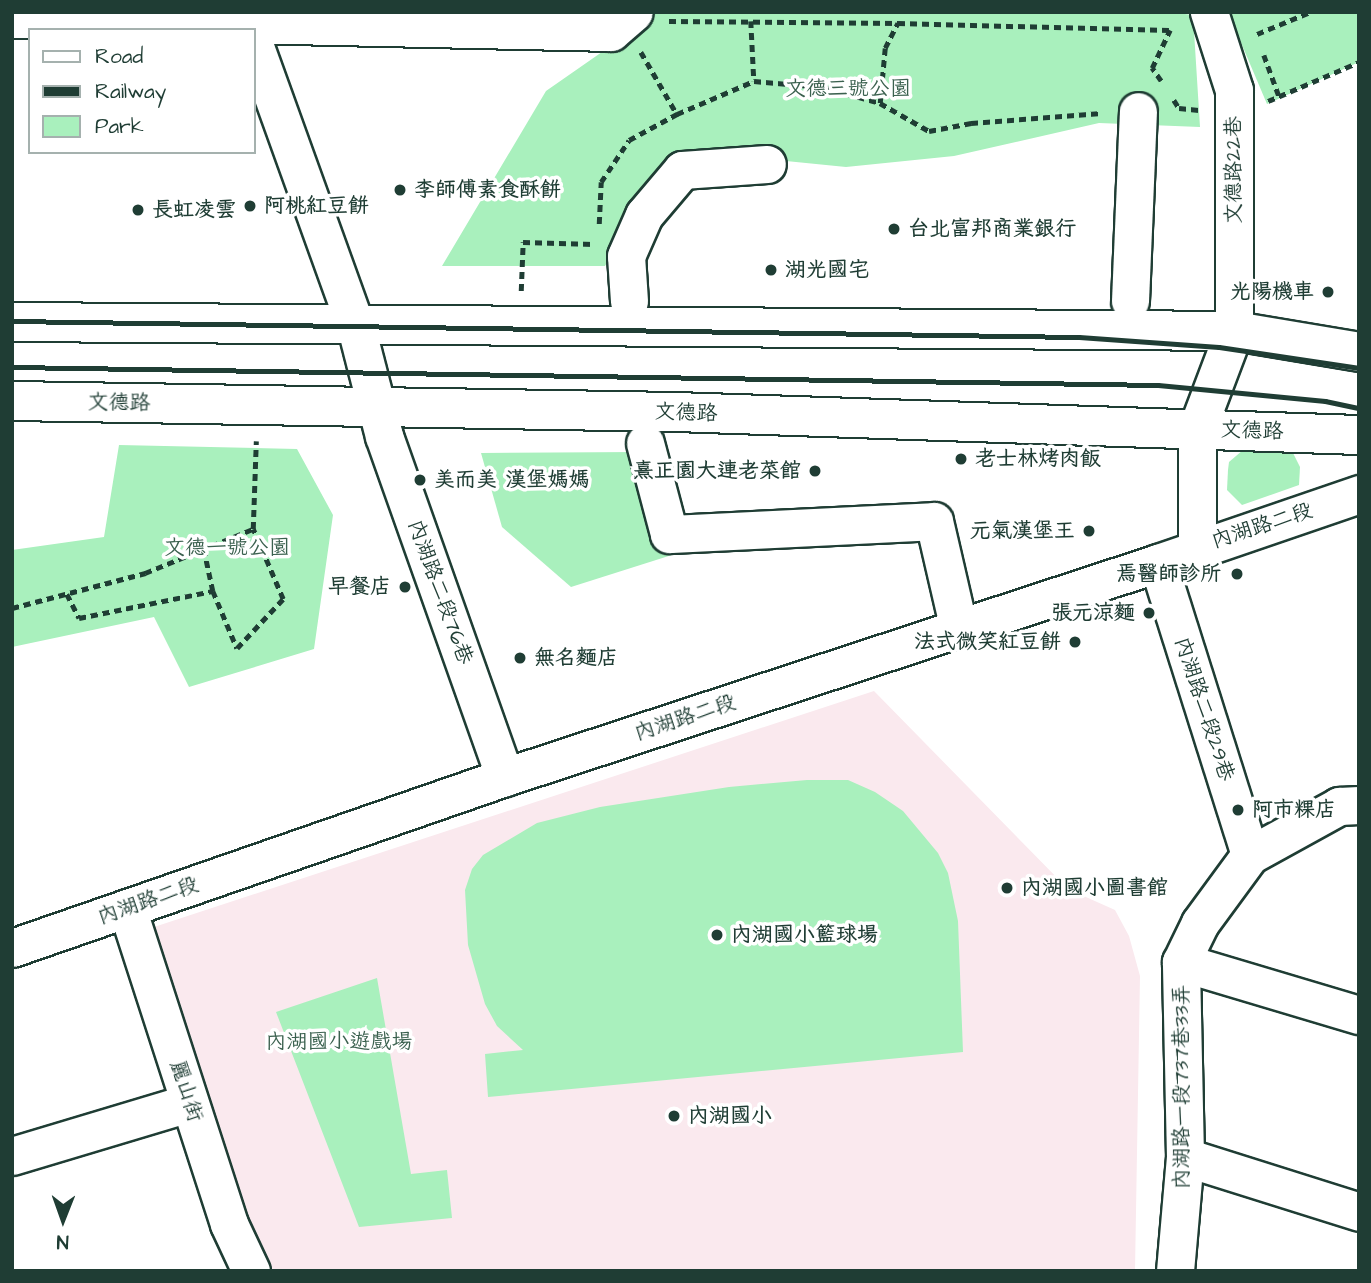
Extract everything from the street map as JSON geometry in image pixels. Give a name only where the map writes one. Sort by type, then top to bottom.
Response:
[{"type":"main road","points":[[12,322],[356,327],[1234,331],[1359,352]]},
{"type":"main road","name":"文德路","points":[[12,401],[375,407],[1359,435]]},
{"type":"street","name":"文德路22巷","points":[[1210,15],[1234,90],[1234,331]]},
{"type":"street","points":[[12,19],[248,27],[611,32],[628,17]]},
{"type":"street","name":"內湖路二段76巷","points":[[256,49],[356,327],[375,407],[505,777]]},
{"type":"street","points":[[1130,301],[1138,110]]},
{"type":"street","points":[[629,301],[626,256],[644,215],[682,170],[767,164]]},
{"type":"street","points":[[1197,548],[1197,429],[1234,331]]},
{"type":"street","points":[[645,443],[669,534],[934,521],[959,629]]},
{"type":"street","name":"內湖路二段","points":[[12,948],[505,777],[1158,564],[1197,548],[1359,494]]},
{"type":"street","name":"內湖路二段29巷","points":[[1158,564],[1250,855]]},
{"type":"street","points":[[1181,962],[1200,923],[1250,855],[1339,806],[1359,805]]},
{"type":"street","name":"麗山街","points":[[127,908],[229,1224],[249,1270]]},
{"type":"street","name":"內湖路一段737巷33弄","points":[[1175,1271],[1185,1157],[1181,962],[1359,1015]]},
{"type":"street","points":[[12,1156],[189,1103]]},
{"type":"street","points":[[1185,1157],[1359,1212]]},
{"type":"path","points":[[1257,34],[1310,12]]},
{"type":"path","points":[[677,114],[628,17],[1169,30],[1210,15]]},
{"type":"path","points":[[751,21],[754,81]]},
{"type":"path","points":[[880,103],[885,48],[898,23]]},
{"type":"path","points":[[1166,88],[1152,68],[1169,30]]},
{"type":"path","points":[[599,231],[601,182],[629,140],[677,114],[754,81],[823,87],[880,103],[929,131],[971,123],[1138,110],[1179,108],[1234,115],[1359,62]]},
{"type":"path","points":[[1172,98],[1179,108]]},
{"type":"path","points":[[520,301],[523,242],[598,244],[598,255]]},
{"type":"path","points":[[204,549],[213,591],[237,648],[284,600],[253,529],[257,433]]},
{"type":"path","points":[[12,608],[145,573],[253,529]]},
{"type":"path","points":[[67,594],[79,618],[213,591]]},
{"type":"shaded area","name":"內湖國小","points":[[874,691],[1068,889],[1115,910],[1129,936],[1140,976],[1135,1271],[263,1271],[151,928]]},
{"type":"green space","name":"文德三號公園","points":[[651,12],[1169,12],[1193,15],[1200,127],[1099,123],[954,156],[846,167],[766,159],[644,197],[605,266],[442,266],[546,91],[612,45]]},
{"type":"green space","points":[[1228,12],[1359,12],[1359,62],[1267,104]]},
{"type":"green space","points":[[1250,444],[1292,451],[1300,467],[1299,485],[1242,505],[1227,490],[1229,462]]},
{"type":"green space","name":"文德一號公園","points":[[119,445],[297,449],[333,515],[314,649],[189,687],[154,617],[12,647],[12,550],[104,537]]},
{"type":"green space","points":[[640,452],[675,554],[571,587],[502,527],[481,453]]},
{"type":"green space","points":[[807,780],[848,780],[875,792],[903,811],[938,853],[948,873],[958,921],[963,1052],[488,1097],[485,1054],[523,1050],[497,1026],[485,1004],[468,945],[465,890],[472,869],[483,855],[537,823],[600,807],[729,787]]},
{"type":"green space","name":"內湖國小遊戲場","points":[[377,978],[411,1174],[447,1170],[452,1218],[359,1227],[276,1012]]},
{"type":"railway","points":[[12,321],[1079,337],[1219,347],[1359,368]]},
{"type":"railway","points":[[12,367],[1158,385],[1325,401],[1359,408]]},
{"type":"place","name":"李師傅素食酥餅","points":[[400,190]]},
{"type":"place","name":"阿桃紅豆餅","points":[[250,206]]},
{"type":"place","name":"長虹凌雲","points":[[138,210]]},
{"type":"place","name":"台北富邦商業銀行","points":[[894,229]]},
{"type":"place","name":"湖光國宅","points":[[771,270]]},
{"type":"place","name":"光陽機車","points":[[1328,292]]},
{"type":"place","name":"老士林烤肉飯","points":[[961,459]]},
{"type":"place","name":"熹正園大連老菜館","points":[[815,471]]},
{"type":"place","name":"美而美 漢堡媽媽","points":[[420,480]]},
{"type":"place","name":"元氣漢堡王","points":[[1089,531]]},
{"type":"place","name":"焉醫師診所","points":[[1237,574]]},
{"type":"place","name":"早餐店","points":[[405,587]]},
{"type":"place","name":"張元涼麵","points":[[1149,613]]},
{"type":"place","name":"法式微笑紅豆餅","points":[[1075,642]]},
{"type":"place","name":"無名麵店","points":[[520,658]]},
{"type":"place","name":"阿市粿店","points":[[1238,810]]},
{"type":"place","name":"內湖國小圖書館","points":[[1007,888]]},
{"type":"place","name":"內湖國小籃球場","points":[[717,935]]},
{"type":"place","name":"內湖國小","points":[[674,1116]]}]
